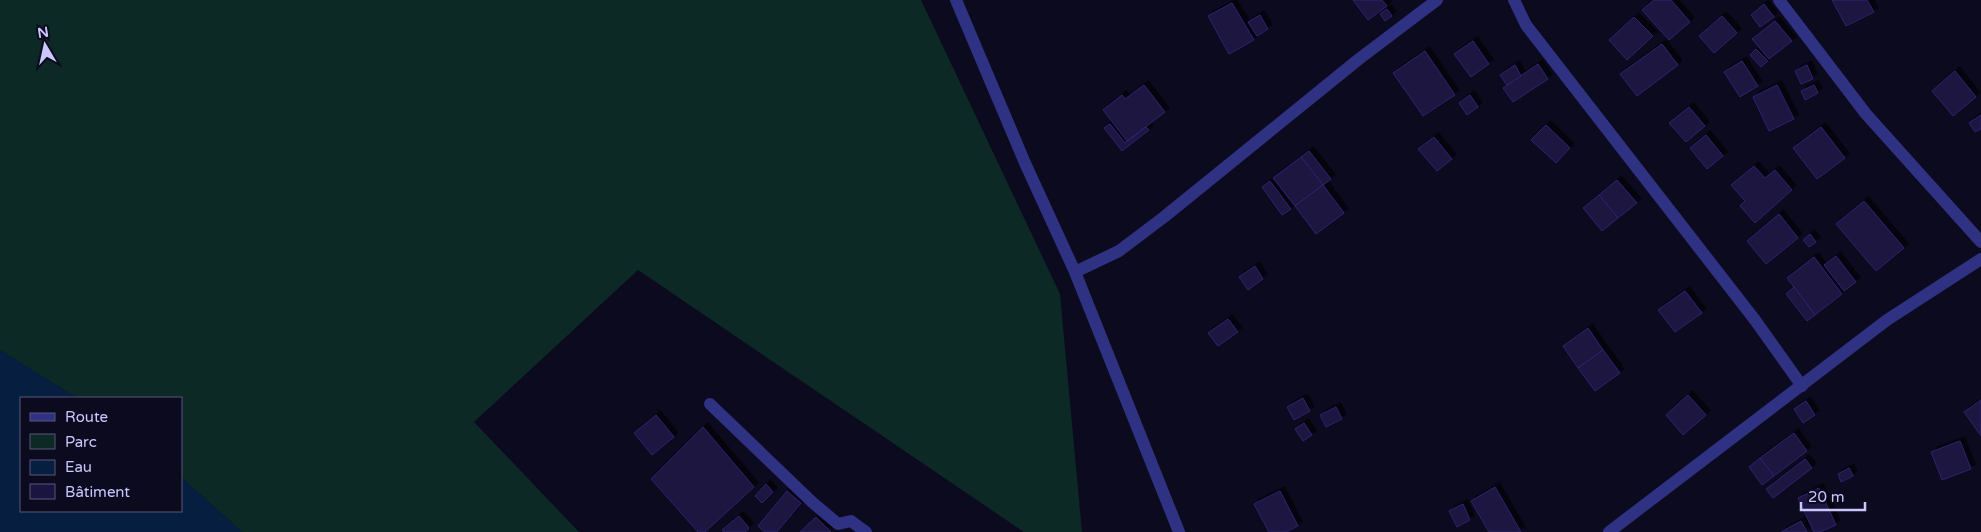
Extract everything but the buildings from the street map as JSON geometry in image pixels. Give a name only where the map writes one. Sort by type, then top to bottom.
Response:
[{"type":"street","points":[[956,0],[1025,163],[1075,272],[1179,532]]},
{"type":"street","points":[[1075,272],[1119,251],[1164,217],[1359,59],[1437,0]]},
{"type":"street","points":[[1514,0],[1526,26],[1755,320],[1802,386]]},
{"type":"street","points":[[1779,0],[1866,114],[1981,242]]},
{"type":"street","points":[[1610,532],[1887,320],[1981,259]]},
{"type":"street","points":[[710,404],[812,502],[838,524],[852,521],[866,532]]},
{"type":"green space","points":[[0,0],[921,0],[1060,294],[1082,532],[1024,532],[638,270],[474,422],[579,532],[242,532],[182,478],[182,397],[75,397],[0,350]]},
{"type":"water","points":[[0,350],[75,397],[20,397],[20,512],[182,512],[182,478],[242,532],[0,532]]}]
